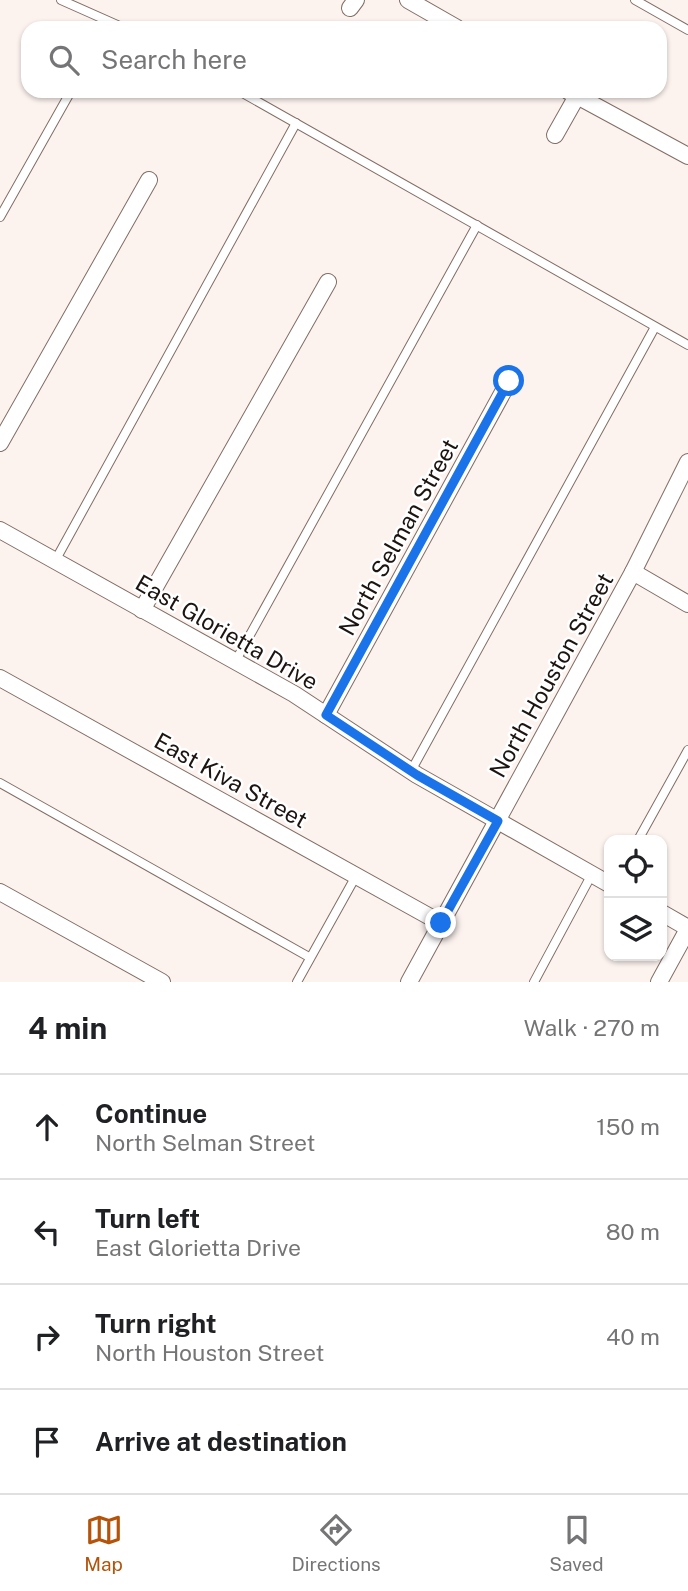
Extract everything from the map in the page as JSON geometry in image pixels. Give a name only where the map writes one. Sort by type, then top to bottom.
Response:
[{"type":"street","points":[[408,0],[445,21]]},
{"type":"street","points":[[555,135],[571,98]]},
{"type":"street","points":[[581,98],[688,156]]},
{"type":"street","points":[[0,443],[149,180]]},
{"type":"street","points":[[142,610],[328,282]]},
{"type":"street","name":"North Selman Street","points":[[326,715],[509,381]]},
{"type":"street","name":"North Houston Street","points":[[408,982],[633,572],[688,462]]},
{"type":"street","name":"East Glorietta Drive","points":[[0,530],[236,662],[326,715],[411,771],[604,881]]},
{"type":"street","points":[[633,572],[688,604]]},
{"type":"street","name":"East Kiva Street","points":[[0,678],[441,923]]},
{"type":"street","points":[[0,892],[162,982]]},
{"type":"street","points":[[659,982],[688,928],[667,917]]},
{"type":"lane","points":[[61,0],[101,21]]},
{"type":"lane","points":[[635,0],[688,30]]},
{"type":"lane","points":[[0,217],[67,98]]},
{"type":"lane","points":[[252,98],[688,345]]},
{"type":"lane","points":[[55,561],[296,122]]},
{"type":"lane","points":[[236,662],[477,225]]},
{"type":"lane","points":[[411,771],[655,327]]},
{"type":"lane","points":[[641,835],[688,751]]},
{"type":"lane","points":[[0,783],[309,957]]},
{"type":"lane","points":[[534,982],[592,874]]},
{"type":"lane","points":[[297,982],[356,876]]},
{"type":"route","points":[[441,923],[498,821],[417,775],[326,715],[509,381]]}]
